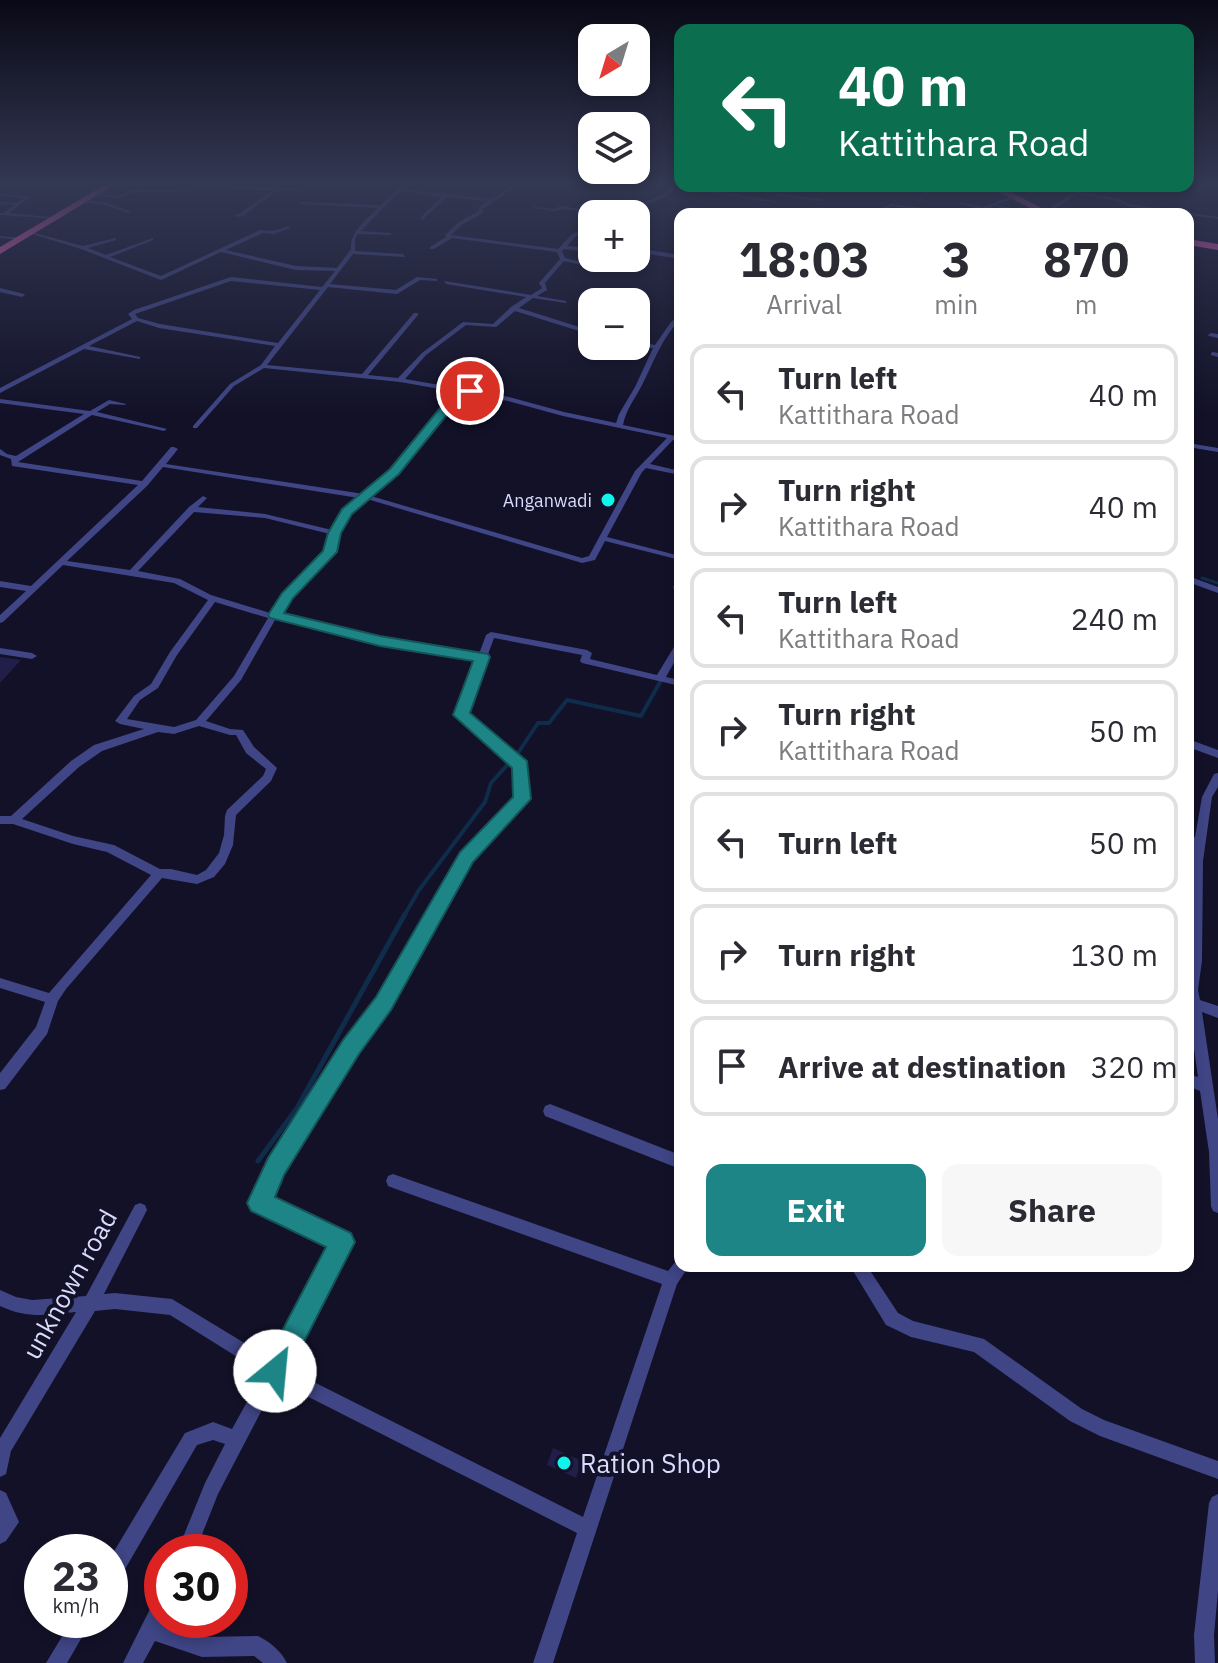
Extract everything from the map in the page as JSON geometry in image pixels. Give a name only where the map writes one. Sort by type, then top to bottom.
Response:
[{"type":"street","points":[[109,259],[161,278],[202,259]]},
{"type":"street","points":[[256,259],[296,268],[340,268]]},
{"type":"street","points":[[195,427],[232,385],[263,366],[304,318],[347,259]]},
{"type":"street","points":[[400,380],[424,354],[465,323],[494,326],[513,308],[545,289],[542,283],[563,259],[578,262]]},
{"type":"street","points":[[307,264],[340,268]]},
{"type":"street","points":[[280,345],[159,326],[136,319],[131,314],[231,279],[397,292],[427,272]]},
{"type":"street","points":[[419,278],[435,280]]},
{"type":"street","points":[[446,282],[564,302]]},
{"type":"street","points":[[0,290],[22,295]]},
{"type":"street","points":[[513,308],[578,329]]},
{"type":"street","points":[[363,377],[416,314]]},
{"type":"street","points":[[0,391],[136,319]]},
{"type":"street","points":[[619,426],[619,417],[641,383],[657,347],[674,325]]},
{"type":"street","points":[[650,346],[657,347]]},
{"type":"street","points":[[82,347],[138,358]]},
{"type":"street","points":[[263,366],[400,380],[509,399],[674,438]]},
{"type":"street","points":[[213,599],[173,654],[155,686],[137,698],[120,721],[174,731],[199,722],[238,678],[287,596],[326,557],[334,533],[347,512],[395,471],[423,439],[439,413],[462,391]]},
{"type":"street","points":[[0,401],[90,413],[164,429]]},
{"type":"street","points":[[0,468],[109,402],[123,404]]},
{"type":"street","points":[[161,465],[364,496],[567,559],[589,560],[644,465],[674,440]]},
{"type":"street","points":[[1194,446],[1218,450]]},
{"type":"street","points":[[0,620],[120,508],[174,449]]},
{"type":"street","points":[[0,451],[14,462],[88,478],[144,484]]},
{"type":"street","points":[[644,465],[674,472]]},
{"type":"street","points":[[131,574],[203,498]]},
{"type":"street","points":[[192,509],[265,516],[334,533]]},
{"type":"street","points":[[603,538],[674,556]]},
{"type":"street","points":[[63,563],[177,581],[213,599],[250,611],[380,641],[482,657]]},
{"type":"street","points":[[1194,581],[1218,590]]},
{"type":"street","points":[[0,584],[33,589]]},
{"type":"street","points":[[193,1534],[236,1439],[343,1242],[260,1203],[276,1167],[351,1047],[383,1004],[466,857],[522,799],[521,766],[461,715],[491,635],[587,653],[585,661],[674,682]]},
{"type":"street","points":[[0,651],[32,656]]},
{"type":"street","points":[[660,678],[674,654]]},
{"type":"street","points":[[0,1084],[42,1030],[52,999],[159,874],[168,872],[196,881],[208,876],[225,851],[230,836],[231,813],[267,778],[272,768],[250,750],[239,732],[199,722]]},
{"type":"street","points":[[6,820],[98,748],[157,728]]},
{"type":"street","points":[[1194,745],[1218,754]]},
{"type":"street","points":[[1194,968],[1195,841],[1207,797],[1218,777]]},
{"type":"street","points":[[6,820],[110,848],[159,874]]},
{"type":"street","points":[[0,983],[52,999]]},
{"type":"street","points":[[1194,1003],[1218,1012]]},
{"type":"street","points":[[1194,1010],[1216,1152],[1218,1206]]},
{"type":"street","points":[[1194,1082],[1205,1086]]},
{"type":"street","points":[[550,1111],[674,1160]]},
{"type":"street","points":[[393,1181],[676,1273],[543,1663]]},
{"type":"street","name":"unknown road","points":[[0,1468],[3,1449],[90,1304],[140,1210]]},
{"type":"street","points":[[862,1272],[892,1319],[911,1329],[978,1345],[1076,1415],[1100,1427],[1218,1470]]},
{"type":"street","points":[[0,1298],[32,1308],[115,1301],[172,1307],[275,1371],[588,1529]]},
{"type":"street","points":[[128,1546],[191,1439],[213,1431],[236,1439]]},
{"type":"street","points":[[0,1499],[10,1522],[0,1535]]},
{"type":"street","points":[[1205,1663],[1204,1635],[1218,1503]]},
{"type":"street","points":[[56,1663],[72,1638]]},
{"type":"street","points":[[133,1663],[146,1638]]},
{"type":"street","points":[[174,1638],[202,1647],[258,1646],[277,1663]]},
{"type":"building","points":[[0,657],[21,660],[0,683]]},
{"type":"building","name":"Ration Shop","points":[[553,1448],[582,1461],[576,1478],[547,1465]]},
{"type":"waterway","points":[[1202,578],[1218,583]]},
{"type":"waterway","points":[[404,916],[419,890],[485,802],[491,783],[518,753],[538,723],[549,723],[567,700],[641,716],[660,682]]},
{"type":"waterway","points":[[258,1161],[297,1108],[405,914]]},
{"type":"place","name":"Anganwadi","points":[[608,500]]},
{"type":"place","name":"Ration Shop","points":[[564,1463]]},
{"type":"route","points":[[275,1371],[343,1242],[260,1203],[276,1167],[351,1047],[383,1004],[466,857],[522,799],[521,766],[461,715],[482,657],[380,641],[276,615],[277,609],[330,552],[334,533],[347,512],[395,471],[458,393],[470,391]]}]
